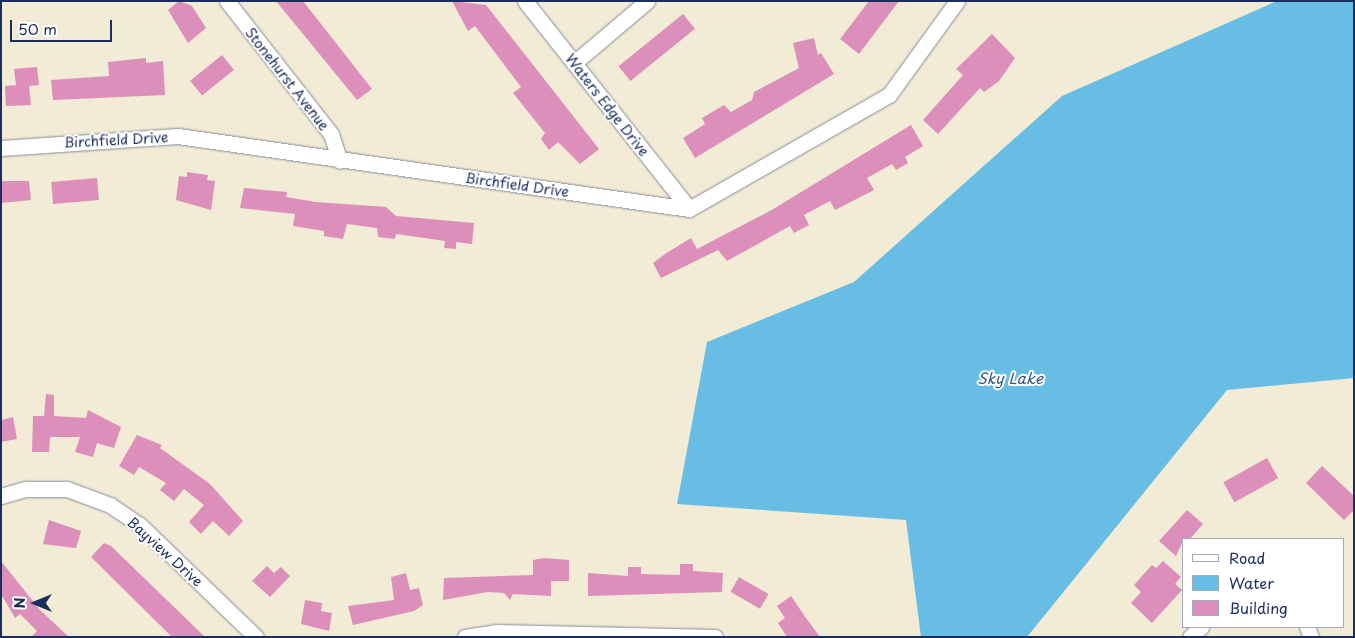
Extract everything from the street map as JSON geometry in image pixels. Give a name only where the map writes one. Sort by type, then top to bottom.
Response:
[{"type":"street","name":"Stonehurst Avenue","points":[[227,1],[331,134],[340,161]]},
{"type":"street","name":"Waters Edge Drive","points":[[525,1],[689,209]]},
{"type":"street","points":[[574,63],[647,1]]},
{"type":"street","points":[[689,209],[889,95],[957,1]]},
{"type":"street","name":"Birchfield Drive","points":[[1,148],[178,136],[340,161],[689,209]]},
{"type":"street","name":"Bayview Drive","points":[[1,496],[26,489],[67,489],[110,505],[140,525],[256,637]]},
{"type":"street","points":[[1190,637],[1200,628]]},
{"type":"street","points":[[465,637],[506,632],[716,637]]},
{"type":"water","name":"Sky Lake","points":[[1277,1],[1354,1],[1354,378],[1227,390],[1027,637],[921,637],[906,520],[677,504],[707,342],[854,282],[1062,96]]},
{"type":"building","points":[[179,1],[192,6],[206,28],[188,43],[168,10]]},
{"type":"building","points":[[276,1],[303,1],[372,89],[357,100]]},
{"type":"building","points":[[452,1],[486,5],[599,149],[580,164],[558,142],[549,150],[541,139],[545,133],[513,93],[521,87],[475,26],[468,31]]},
{"type":"building","points":[[869,1],[899,1],[859,54],[840,39]]},
{"type":"building","points":[[683,14],[695,29],[630,81],[618,66]]},
{"type":"building","points":[[992,34],[1015,58],[999,81],[984,92],[980,88],[938,134],[923,120],[963,75],[956,69]]},
{"type":"building","points":[[814,38],[818,55],[821,53],[834,74],[695,158],[683,138],[705,124],[702,118],[724,105],[731,112],[752,100],[754,92],[799,68],[793,43]]},
{"type":"building","points":[[222,55],[234,70],[202,96],[190,81]]},
{"type":"building","points":[[146,58],[146,63],[163,61],[165,95],[53,100],[51,80],[109,76],[108,62]]},
{"type":"building","points":[[37,67],[39,85],[29,86],[31,105],[6,106],[5,86],[16,85],[14,69]]},
{"type":"building","points":[[911,125],[923,146],[905,157],[908,163],[896,170],[892,164],[867,178],[874,190],[835,210],[830,201],[804,215],[809,225],[794,233],[790,226],[727,261],[718,250],[661,278],[653,263],[691,238],[697,249],[770,211]]},
{"type":"building","points":[[187,172],[208,175],[207,180],[215,181],[211,210],[176,200],[179,176],[187,177]]},
{"type":"building","points":[[97,178],[99,200],[53,204],[51,182]]},
{"type":"building","points":[[1,181],[29,181],[31,200],[1,203]]},
{"type":"building","points":[[244,188],[287,192],[286,197],[316,202],[386,207],[396,216],[474,223],[472,244],[456,242],[456,249],[444,248],[445,241],[396,234],[395,239],[378,237],[377,228],[347,224],[343,239],[324,236],[324,231],[293,226],[295,214],[240,208]]},
{"type":"building","points":[[46,394],[54,395],[54,416],[86,418],[88,410],[121,427],[114,448],[97,443],[93,457],[75,452],[80,437],[50,437],[49,452],[32,452],[33,416],[44,416]]},
{"type":"building","points":[[13,417],[17,439],[1,442],[1,420]]},
{"type":"building","points":[[137,435],[162,445],[160,448],[210,484],[243,521],[229,536],[213,521],[201,534],[189,522],[204,505],[184,489],[174,501],[160,490],[166,483],[139,467],[134,475],[119,466]]},
{"type":"building","points":[[1267,458],[1278,478],[1234,502],[1223,482]]},
{"type":"building","points":[[1322,466],[1354,496],[1354,510],[1344,520],[1306,483]]},
{"type":"building","points":[[1187,510],[1203,524],[1191,538],[1182,538],[1182,543],[1176,556],[1159,541]]},
{"type":"building","points":[[49,520],[81,531],[76,548],[43,544]]},
{"type":"building","points":[[104,543],[111,546],[205,637],[172,637],[91,557]]},
{"type":"building","points":[[544,558],[569,560],[569,581],[551,581],[551,596],[513,594],[510,600],[504,593],[488,592],[443,600],[444,578],[533,575],[533,560]]},
{"type":"building","points":[[1,561],[40,610],[69,637],[31,637],[37,631],[20,614],[15,618],[1,594]]},
{"type":"building","points":[[1163,561],[1181,577],[1175,584],[1182,590],[1152,623],[1131,603],[1141,592],[1134,585],[1152,565],[1156,568]]},
{"type":"building","points":[[680,564],[693,564],[693,571],[723,573],[722,592],[588,596],[588,573],[628,576],[628,567],[641,567],[641,574],[680,575]]},
{"type":"building","points":[[267,566],[274,573],[281,567],[290,576],[270,597],[252,581]]},
{"type":"building","points":[[406,573],[410,590],[419,588],[423,605],[414,611],[353,625],[348,606],[394,600],[391,577]]},
{"type":"building","points":[[739,577],[768,594],[760,609],[730,592]]},
{"type":"building","points":[[791,596],[820,637],[787,637],[778,623],[785,618],[777,606]]},
{"type":"building","points":[[305,600],[322,603],[321,611],[332,613],[329,631],[301,624]]}]
